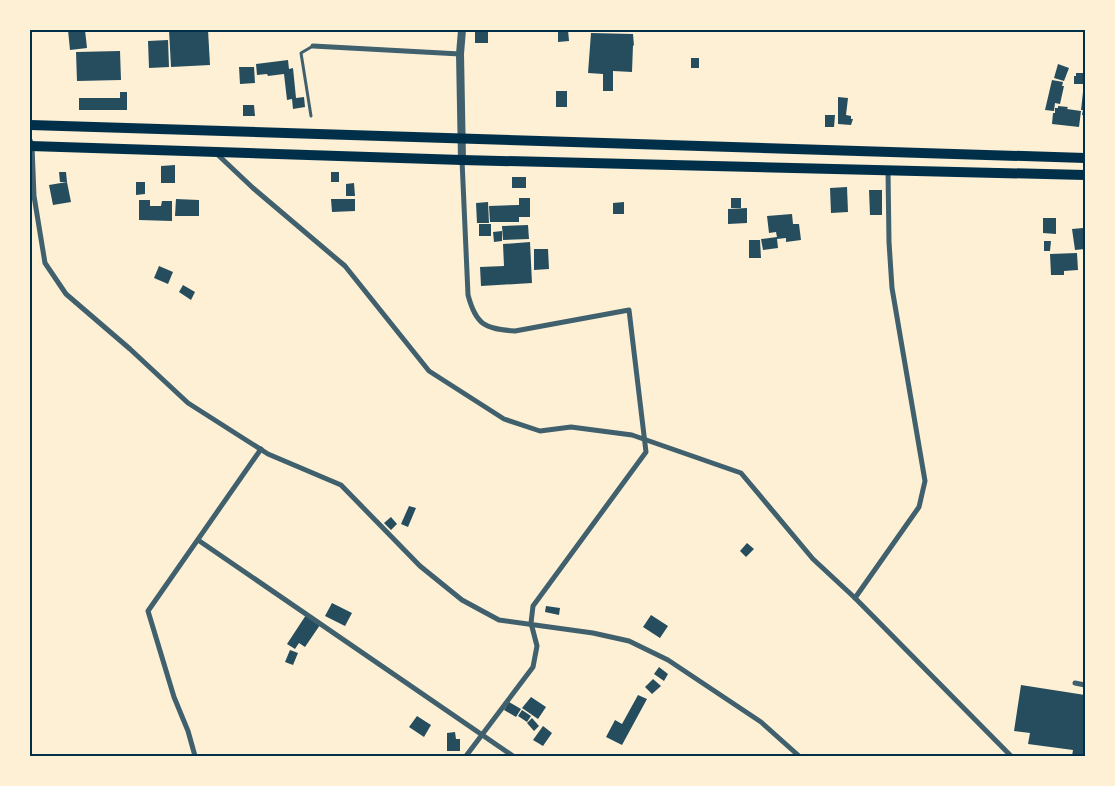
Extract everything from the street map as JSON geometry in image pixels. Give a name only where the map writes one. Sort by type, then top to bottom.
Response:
[{"type":"highway","points":[[30,125],[1085,158]]},
{"type":"highway","points":[[31,144],[462,160],[1085,175]]},
{"type":"street","points":[[462,30],[460,54],[461,138],[468,295],[472,312],[483,324],[496,330],[514,331],[629,310],[646,452],[533,606],[531,624],[537,646],[532,667],[466,756]]},
{"type":"street","points":[[313,46],[460,54]]},
{"type":"street","points":[[31,144],[32,196],[45,263],[66,294],[188,403],[268,454],[341,485],[420,566],[462,600],[499,620],[630,641],[668,660],[761,722],[799,756]]},
{"type":"street","points":[[215,152],[253,188],[345,266],[429,371],[504,419],[540,432],[571,427],[632,435],[741,473],[813,559],[855,598],[1011,756]]},
{"type":"street","points":[[855,598],[919,507],[924,481],[892,288],[888,170]]},
{"type":"street","points":[[1085,175],[1085,184]]},
{"type":"street","points":[[196,756],[174,697],[148,611],[261,449]]},
{"type":"street","points":[[198,540],[513,756]]},
{"type":"street","points":[[1075,683],[1085,685]]},
{"type":"lane","points":[[311,116],[301,53],[313,46]]},
{"type":"building","points":[[68,30],[85,30],[87,48],[70,50]]},
{"type":"building","points":[[169,30],[208,30],[210,65],[171,67]]},
{"type":"building","points":[[475,30],[488,30],[488,43],[475,43]]},
{"type":"building","points":[[558,30],[568,30],[569,41],[558,42]]},
{"type":"building","points":[[591,33],[633,34],[632,72],[613,71],[613,91],[603,91],[603,74],[588,73]]},
{"type":"building","points":[[168,40],[169,67],[149,68],[148,41]]},
{"type":"building","points":[[120,51],[121,80],[77,81],[76,52]]},
{"type":"building","points":[[691,58],[699,58],[699,68],[691,68]]},
{"type":"building","points":[[288,60],[289,69],[293,68],[296,98],[304,97],[305,107],[293,109],[292,99],[287,100],[284,74],[257,75],[256,64]]},
{"type":"building","points":[[1058,64],[1069,68],[1064,81],[1054,78]]},
{"type":"building","points":[[239,67],[254,67],[255,83],[240,84]]},
{"type":"building","points":[[1076,73],[1085,73],[1085,84],[1074,84]]},
{"type":"building","points":[[1052,80],[1063,82],[1062,86],[1064,86],[1060,104],[1055,103],[1054,111],[1045,110]]},
{"type":"building","points":[[556,91],[567,91],[567,107],[556,107]]},
{"type":"building","points":[[120,92],[127,92],[127,110],[79,110],[79,98],[120,98]]},
{"type":"building","points":[[1083,92],[1085,92],[1085,115],[1082,115],[1083,110],[1081,110]]},
{"type":"building","points":[[838,97],[848,98],[846,115],[851,116],[851,119],[853,119],[851,125],[838,124]]},
{"type":"building","points":[[243,105],[254,105],[255,116],[243,116]]},
{"type":"building","points":[[1058,106],[1081,111],[1079,127],[1052,124],[1053,113],[1055,113],[1055,108],[1058,108]]},
{"type":"building","points":[[825,115],[835,115],[834,127],[825,127]]},
{"type":"building","points":[[175,165],[175,183],[161,183],[161,166]]},
{"type":"building","points":[[59,172],[66,172],[67,182],[60,182]]},
{"type":"building","points":[[331,172],[339,172],[339,182],[331,182]]},
{"type":"building","points":[[512,177],[526,177],[526,188],[512,188]]},
{"type":"building","points":[[67,182],[71,202],[53,205],[49,185]]},
{"type":"building","points":[[136,182],[145,182],[145,194],[136,195]]},
{"type":"building","points":[[354,183],[355,196],[346,196],[346,184]]},
{"type":"building","points":[[847,187],[848,212],[831,213],[830,188]]},
{"type":"building","points":[[869,190],[882,190],[882,215],[870,215]]},
{"type":"building","points":[[519,198],[530,198],[530,217],[519,217],[519,222],[490,222],[489,206],[519,205]]},
{"type":"building","points":[[731,198],[741,198],[741,208],[731,208]]},
{"type":"building","points":[[176,199],[199,200],[199,216],[175,216]]},
{"type":"building","points":[[331,199],[355,199],[355,211],[332,212]]},
{"type":"building","points":[[139,200],[150,200],[150,206],[161,206],[162,201],[172,201],[172,221],[139,220]]},
{"type":"building","points":[[488,202],[489,223],[477,223],[476,203]]},
{"type":"building","points":[[624,202],[624,214],[613,214],[613,203]]},
{"type":"building","points":[[747,208],[747,223],[728,224],[728,209]]},
{"type":"building","points":[[792,214],[793,224],[799,224],[801,240],[786,242],[786,238],[777,239],[778,248],[763,250],[761,239],[777,237],[776,232],[769,233],[767,216]]},
{"type":"building","points":[[1043,218],[1056,218],[1056,234],[1043,233]]},
{"type":"building","points":[[479,224],[491,224],[491,236],[479,236]]},
{"type":"building","points":[[528,225],[529,239],[503,240],[502,226]]},
{"type":"building","points":[[1083,228],[1085,249],[1075,250],[1072,229]]},
{"type":"building","points":[[502,231],[502,241],[494,242],[493,232]]},
{"type":"building","points":[[749,240],[760,240],[761,258],[749,258]]},
{"type":"building","points":[[1044,241],[1051,241],[1050,251],[1044,251]]},
{"type":"building","points":[[530,242],[532,283],[481,286],[480,267],[504,266],[503,244]]},
{"type":"building","points":[[534,249],[548,249],[549,269],[534,270]]},
{"type":"building","points":[[1077,253],[1078,270],[1064,271],[1064,275],[1051,275],[1050,254]]},
{"type":"building","points":[[159,266],[173,272],[168,284],[154,278]]},
{"type":"building","points":[[183,285],[195,292],[191,300],[179,292]]},
{"type":"building","points":[[409,506],[416,508],[408,527],[401,524]]},
{"type":"building","points":[[391,517],[397,524],[391,530],[384,523]]},
{"type":"building","points":[[747,543],[754,549],[746,557],[740,551]]},
{"type":"building","points":[[332,603],[352,613],[345,626],[325,616]]},
{"type":"building","points":[[546,606],[560,608],[559,615],[545,612]]},
{"type":"building","points":[[306,615],[320,625],[305,647],[299,643],[295,649],[287,644]]},
{"type":"building","points":[[651,615],[668,626],[660,638],[643,627]]},
{"type":"building","points":[[290,650],[298,653],[293,665],[285,662]]},
{"type":"building","points":[[659,667],[668,674],[664,681],[654,674]]},
{"type":"building","points":[[653,679],[661,686],[652,694],[645,687]]},
{"type":"building","points":[[1021,685],[1085,695],[1085,756],[1072,756],[1073,750],[1028,744],[1030,733],[1014,731]]},
{"type":"building","points":[[638,695],[647,699],[622,745],[606,737],[615,720],[622,724]]},
{"type":"building","points":[[531,697],[546,707],[538,719],[522,708]]},
{"type":"building","points":[[509,702],[521,709],[516,717],[504,710]]},
{"type":"building","points":[[522,710],[531,716],[527,722],[518,716]]},
{"type":"building","points":[[417,716],[431,725],[424,737],[409,727]]},
{"type":"building","points":[[532,718],[539,726],[534,731],[527,723]]},
{"type":"building","points":[[543,726],[552,733],[543,746],[533,740]]},
{"type":"building","points":[[455,732],[456,739],[460,739],[460,751],[447,751],[447,733]]}]
